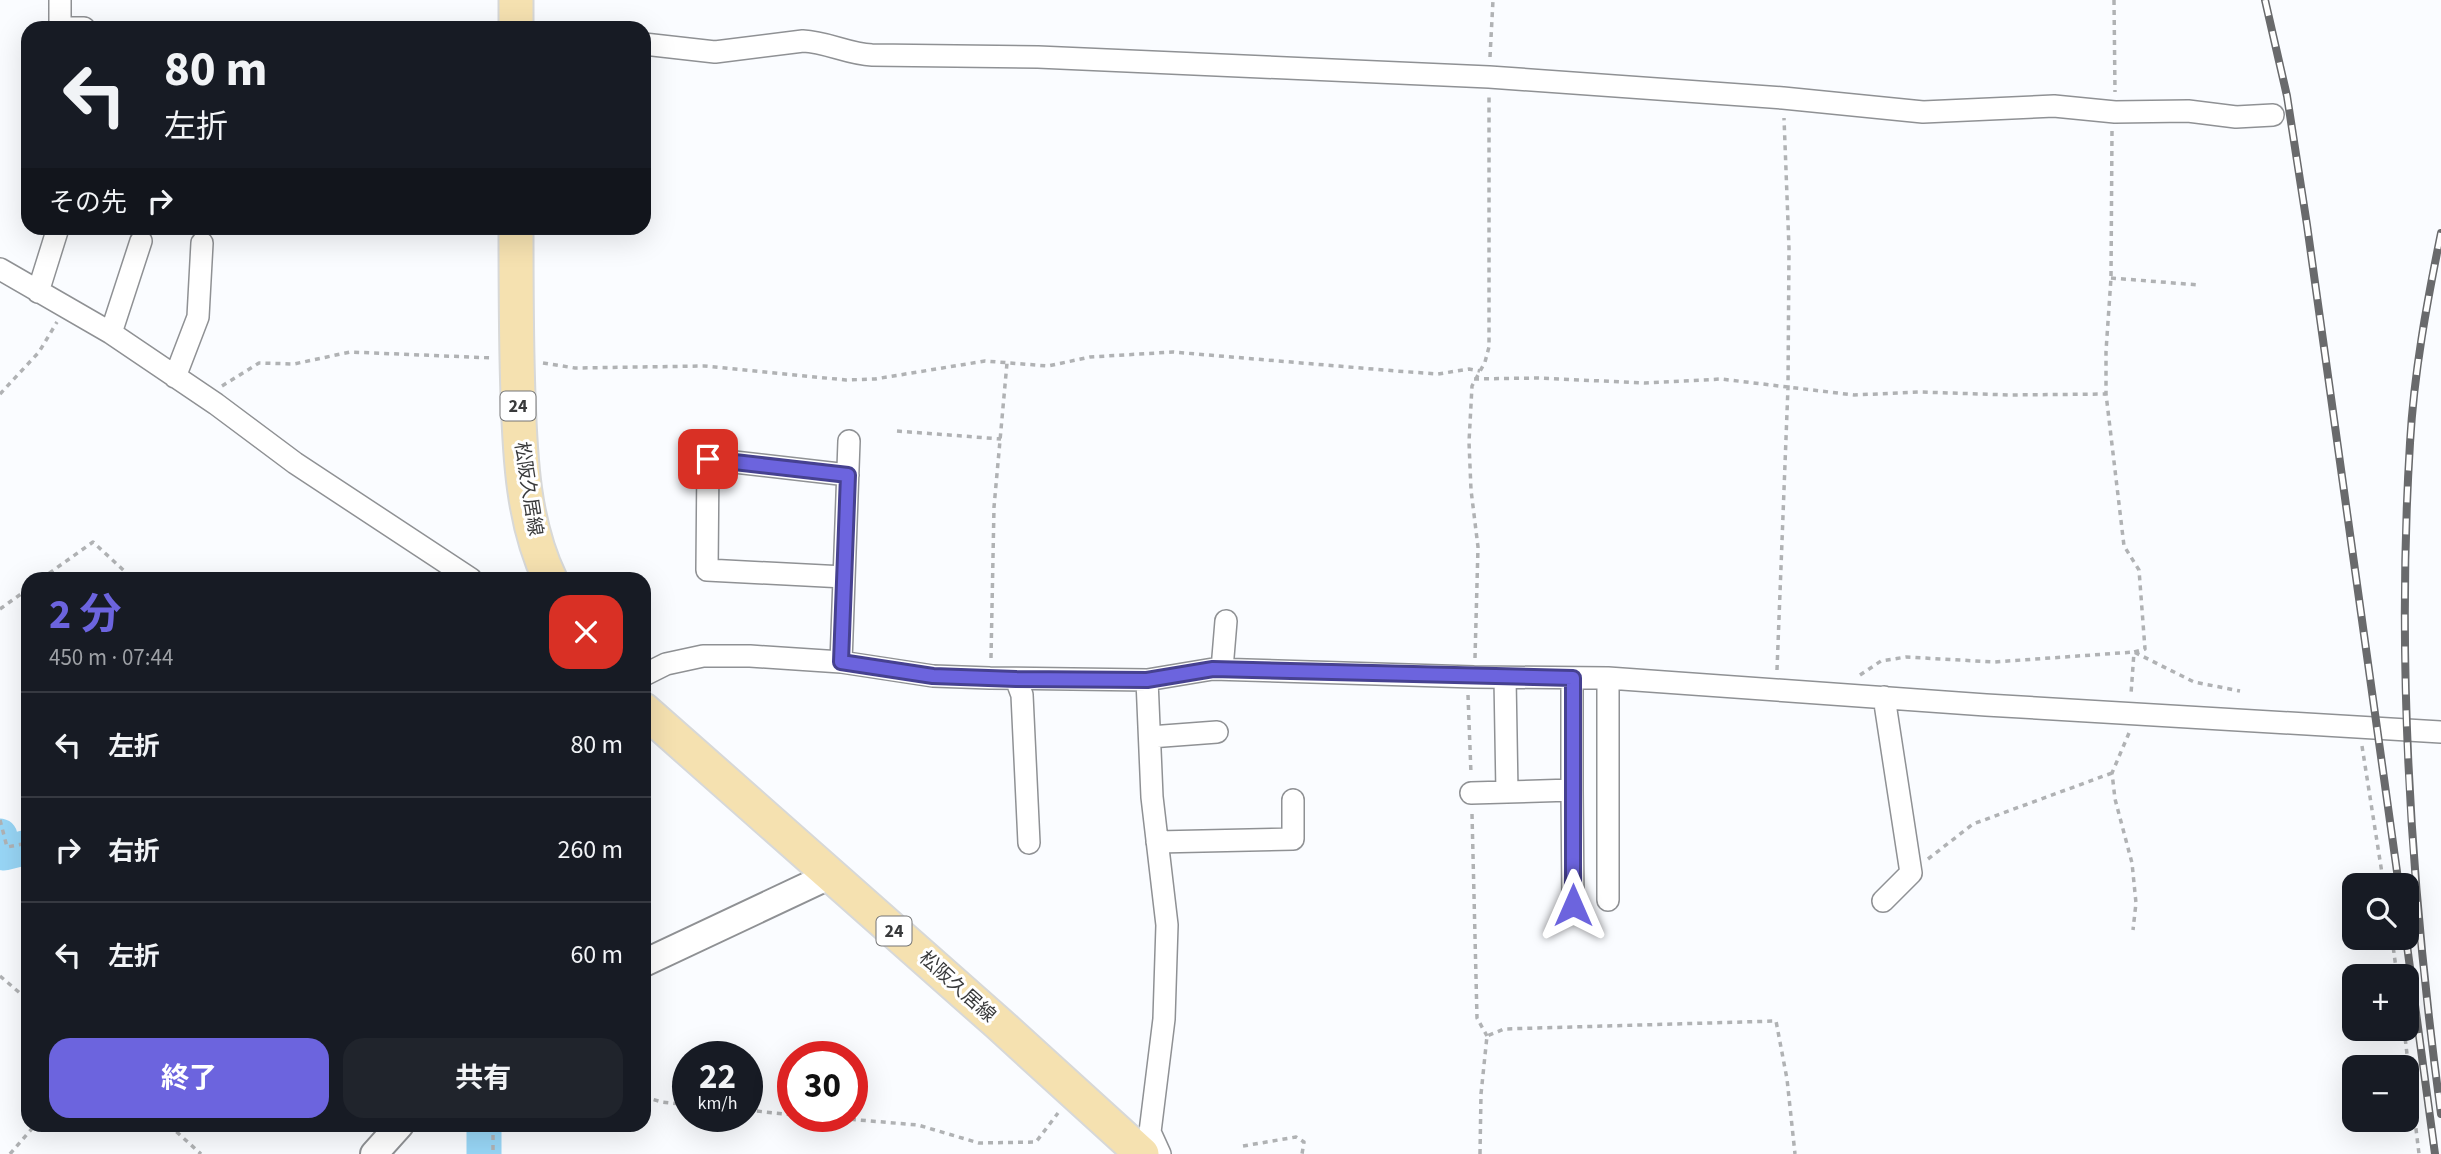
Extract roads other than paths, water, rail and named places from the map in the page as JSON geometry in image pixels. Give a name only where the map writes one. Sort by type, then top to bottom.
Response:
[{"type":"main road","points":[[516,0],[516,21]]},
{"type":"main road","name":"松阪久居線","points":[[516,235],[520,466],[539,557],[546,572]]},
{"type":"main road","name":"松阪久居線","points":[[651,717],[1142,1154]]},
{"type":"street","points":[[60,0],[60,21]]},
{"type":"street","points":[[651,45],[715,52],[816,41],[855,54],[1038,57],[1489,77],[1783,98],[1923,112],[2054,106],[2115,112],[2188,111],[2236,117],[2273,115]]},
{"type":"street","points":[[38,292],[56,235]]},
{"type":"street","points":[[111,333],[141,242]]},
{"type":"street","points":[[175,377],[198,317],[202,243]]},
{"type":"street","points":[[0,269],[111,333],[296,463],[460,572]]},
{"type":"street","points":[[841,662],[849,441]]},
{"type":"street","points":[[844,578],[707,570],[708,459],[848,475]]},
{"type":"street","points":[[1222,669],[1226,621]]},
{"type":"street","points":[[651,672],[666,664],[703,656],[750,656],[841,662],[933,676],[1016,679],[1147,680],[1222,669],[1505,678],[1608,678],[2441,732]]},
{"type":"street","points":[[1505,678],[1507,793]]},
{"type":"street","points":[[1573,678],[1573,905]]},
{"type":"street","points":[[1608,678],[1608,900]]},
{"type":"street","points":[[1016,679],[1022,695],[1029,843]]},
{"type":"street","points":[[1147,680],[1152,797],[1167,925],[1164,1019],[1150,1132],[1160,1154]]},
{"type":"street","points":[[1883,901],[1911,873],[1884,697]]},
{"type":"street","points":[[1150,737],[1217,732]]},
{"type":"street","points":[[1471,793],[1572,790]]},
{"type":"street","points":[[1157,842],[1293,839],[1293,800]]},
{"type":"street","points":[[651,960],[831,875]]},
{"type":"street","points":[[374,1154],[394,1132]]},
{"type":"waterway","points":[[0,836],[4,853],[21,849]]},
{"type":"waterway","points":[[484,1132],[484,1154]]},
{"type":"railway","points":[[2265,0],[2287,96],[2307,225],[2397,873]]},
{"type":"railway","points":[[2441,233],[2422,337],[2412,416],[2405,611],[2414,863],[2441,1114]]},
{"type":"railway","points":[[2408,950],[2435,1154]]}]
